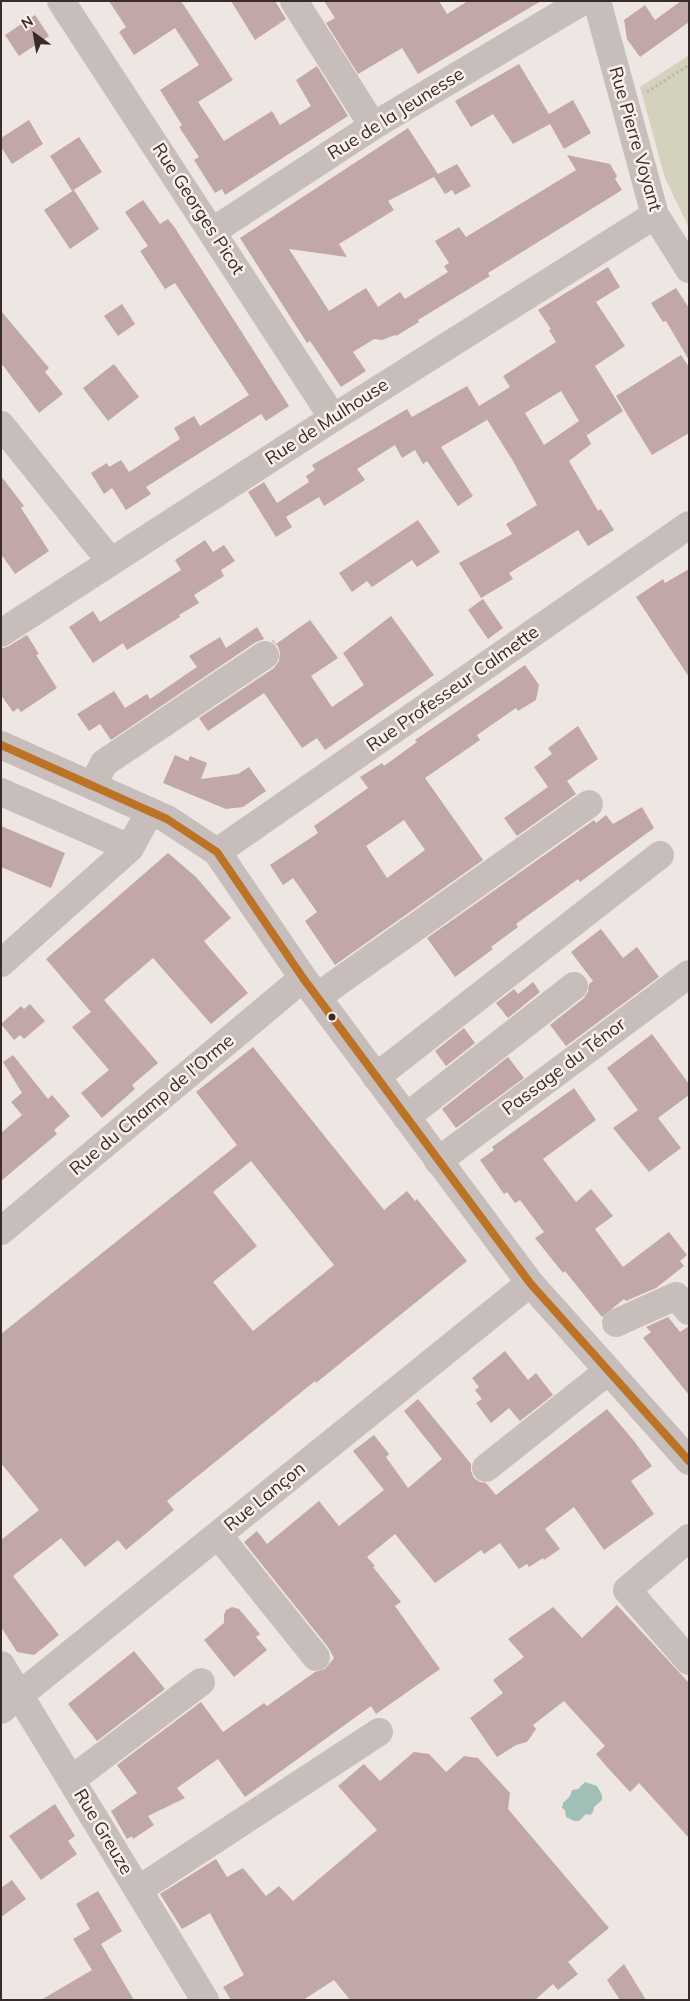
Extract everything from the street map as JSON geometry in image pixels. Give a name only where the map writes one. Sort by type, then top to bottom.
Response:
[{"type":"street","name":"Rue Georges Picot","points":[[61,1],[334,418]]},
{"type":"street","points":[[294,1],[373,126]]},
{"type":"street","name":"Rue de la Jeunesse","points":[[213,231],[373,126],[583,1]]},
{"type":"street","name":"Rue Pierre Voyant","points":[[597,1],[655,215],[689,269]]},
{"type":"street","name":"Rue de Mulhouse","points":[[1,634],[334,418],[655,215]]},
{"type":"street","points":[[1,425],[111,562]]},
{"type":"street","name":"Rue Professeur Calmette","points":[[217,852],[689,525]]},
{"type":"street","points":[[93,785],[104,763],[265,655]]},
{"type":"street","points":[[1,745],[167,818],[217,852],[310,987],[530,1283],[688,1458]]},
{"type":"street","points":[[1,792],[130,848]]},
{"type":"street","name":"Rue du Champ de l'Orme","points":[[1,1232],[310,987],[589,804]]},
{"type":"street","points":[[1,963],[130,848],[150,811]]},
{"type":"street","points":[[376,1077],[660,855]]},
{"type":"street","name":"Passage du Ténor","points":[[438,1161],[689,974]]},
{"type":"street","points":[[406,1117],[574,986]]},
{"type":"street","name":"Rue Lançon","points":[[10,1702],[530,1283]]},
{"type":"street","points":[[616,1323],[676,1296],[689,1311]]},
{"type":"street","points":[[486,1468],[608,1371]]},
{"type":"street","points":[[218,1535],[316,1657]]},
{"type":"street","points":[[689,1538],[627,1590],[689,1661]]},
{"type":"street","name":"Rue Greuze","points":[[1,1664],[10,1702],[71,1780],[205,2000]]},
{"type":"street","points":[[71,1780],[201,1682]]},
{"type":"street","points":[[138,1890],[379,1732]]},
{"type":"path","points":[[626,106],[689,65]]},
{"type":"shaded area","points":[[689,55],[689,228],[665,178],[640,87]]},
{"type":"water","points":[[585,1782],[597,1786],[602,1795],[602,1800],[594,1807],[590,1815],[586,1814],[579,1821],[574,1821],[566,1817],[565,1810],[562,1808],[563,1803],[570,1796],[572,1790],[578,1789]]},
{"type":"building","points":[[109,1],[181,1],[233,80],[198,102],[224,141],[272,111],[280,125],[311,106],[296,80],[317,66],[348,116],[225,195],[222,189],[215,193],[194,160],[199,157],[179,127],[182,125],[160,90],[199,65],[175,28],[134,55],[119,32],[126,27]]},
{"type":"building","points":[[231,1],[275,1],[286,19],[255,40]]},
{"type":"building","points":[[324,1],[439,1],[447,14],[468,1],[541,1],[418,74],[402,48],[358,74],[326,23],[335,18]]},
{"type":"building","points":[[681,1],[689,1],[689,22],[640,57],[627,39],[624,20],[645,5],[655,20]]},
{"type":"building","points":[[35,15],[49,36],[19,56],[5,35]]},
{"type":"building","points":[[519,64],[549,114],[573,100],[591,133],[564,149],[550,124],[513,144],[493,114],[471,127],[455,101]]},
{"type":"building","points":[[29,120],[43,144],[12,164],[1,147],[1,138]]},
{"type":"building","points":[[408,128],[438,174],[457,164],[471,186],[455,195],[452,190],[445,194],[434,177],[388,201],[394,210],[339,244],[347,257],[289,249],[329,311],[366,288],[378,307],[400,292],[405,299],[448,272],[444,266],[449,263],[435,241],[459,227],[466,237],[576,170],[567,155],[610,164],[617,176],[615,179],[622,190],[488,273],[490,276],[418,320],[419,322],[396,336],[382,340],[374,339],[353,352],[366,371],[341,387],[310,341],[307,343],[240,238]]},
{"type":"building","points":[[79,137],[102,172],[72,191],[50,156]]},
{"type":"building","points":[[74,190],[99,229],[70,249],[44,210]]},
{"type":"building","points":[[143,200],[160,224],[168,219],[175,228],[289,406],[266,421],[261,414],[146,487],[151,494],[126,510],[112,488],[104,494],[91,473],[107,463],[109,467],[121,460],[129,472],[180,439],[174,428],[194,416],[200,426],[249,395],[175,283],[165,289],[140,251],[148,246],[125,212]]},
{"type":"building","points":[[608,267],[620,287],[596,302],[625,346],[595,366],[623,411],[587,435],[583,428],[591,444],[569,461],[598,511],[601,509],[614,530],[588,546],[578,530],[509,573],[513,579],[481,598],[459,563],[512,534],[506,524],[537,505],[513,461],[481,410],[487,420],[441,447],[473,496],[458,506],[427,461],[423,464],[415,450],[402,458],[395,445],[357,469],[365,480],[324,506],[319,497],[286,517],[292,527],[276,537],[248,492],[264,482],[277,503],[309,482],[306,476],[315,470],[312,465],[407,409],[412,417],[467,386],[479,406],[510,387],[503,376],[556,342],[549,330],[551,329],[538,310]],"holes":[[[561,391],[579,421],[544,445],[525,413]]]},
{"type":"building","points":[[676,288],[689,308],[689,360],[666,321],[663,322],[651,303]]},
{"type":"building","points":[[122,304],[135,324],[118,336],[104,316]]},
{"type":"building","points":[[1,311],[49,368],[45,372],[63,394],[39,413],[1,363]]},
{"type":"building","points":[[681,355],[689,367],[689,433],[652,455],[616,396]]},
{"type":"building","points":[[114,364],[139,397],[108,421],[83,388]]},
{"type":"building","points":[[1,476],[24,506],[21,508],[49,551],[15,574],[1,554]]},
{"type":"building","points":[[418,520],[440,552],[417,567],[412,560],[372,587],[367,581],[352,592],[339,573]]},
{"type":"building","points":[[205,540],[213,552],[224,545],[235,561],[221,570],[224,576],[194,595],[199,603],[179,615],[180,617],[127,650],[123,643],[93,663],[69,627],[93,611],[100,622],[136,599],[181,570],[175,560]]},
{"type":"building","points":[[689,569],[689,677],[636,597],[663,579],[665,583]]},
{"type":"building","points":[[483,599],[503,628],[488,639],[468,610]]},
{"type":"building","points":[[391,616],[434,675],[325,750],[317,738],[302,748],[264,693],[208,731],[199,718],[274,668],[279,661],[280,653],[278,646],[272,641],[276,644],[310,620],[338,658],[311,676],[332,707],[364,685],[343,653]]},
{"type":"building","points":[[257,627],[264,639],[256,642],[111,740],[100,724],[89,731],[77,714],[114,691],[125,708],[147,694],[150,699],[197,667],[189,656],[220,637],[226,648]]},
{"type":"building","points":[[27,635],[39,654],[36,655],[57,688],[21,712],[18,708],[13,712],[1,695],[1,649]]},
{"type":"building","points":[[525,665],[539,685],[536,700],[518,711],[516,708],[477,735],[480,740],[425,778],[483,860],[335,965],[305,921],[317,912],[293,878],[283,885],[270,865],[318,833],[314,826],[368,788],[360,777],[382,763],[384,766],[417,742],[415,740]],"holes":[[[404,820],[425,850],[387,878],[366,846]]]},
{"type":"building","points":[[578,726],[598,759],[567,781],[576,794],[517,836],[504,818],[548,787],[534,767],[552,754],[548,748]]},
{"type":"building","points":[[175,755],[188,761],[190,756],[207,763],[201,779],[238,774],[249,767],[266,791],[243,807],[226,809],[163,783]]},
{"type":"building","points":[[642,807],[654,828],[580,882],[578,879],[516,924],[518,927],[491,947],[493,949],[455,977],[427,938],[594,820],[596,823],[606,815],[613,824]]},
{"type":"building","points":[[1,826],[65,853],[51,888],[1,867]]},
{"type":"building","points":[[168,853],[196,877],[231,918],[204,941],[248,993],[211,1024],[153,958],[104,1000],[158,1063],[132,1085],[135,1089],[102,1118],[81,1093],[109,1070],[72,1027],[91,1012],[46,959]]},
{"type":"building","points":[[601,929],[623,958],[637,947],[659,977],[566,1046],[550,1025],[584,998],[588,992],[589,984],[593,981],[571,952]]},
{"type":"building","points":[[533,982],[540,992],[508,1018],[496,1003],[514,989],[518,994]]},
{"type":"building","points":[[30,1004],[45,1021],[24,1039],[20,1035],[14,1040],[1,1024],[21,1006],[24,1009]]},
{"type":"building","points":[[464,1028],[475,1043],[446,1066],[435,1051]]},
{"type":"building","points":[[652,1034],[689,1084],[689,1095],[658,1118],[681,1148],[649,1172],[613,1128],[638,1110],[607,1068]]},
{"type":"building","points":[[253,1047],[384,1210],[407,1191],[415,1201],[417,1199],[467,1261],[167,1501],[174,1510],[126,1550],[118,1540],[85,1567],[61,1538],[13,1576],[59,1635],[34,1655],[17,1652],[1,1627],[1,1540],[39,1510],[1,1463],[1,1334],[237,1145],[196,1092]],"holes":[[[251,1161],[334,1265],[253,1331],[213,1282],[257,1246],[213,1192]]]},
{"type":"building","points":[[13,1055],[48,1099],[52,1095],[70,1116],[54,1130],[57,1134],[1,1181],[1,1133],[22,1115],[11,1102],[22,1093],[3,1062]]},
{"type":"building","points":[[508,1057],[524,1078],[456,1128],[442,1109]]},
{"type":"building","points":[[574,1088],[596,1120],[543,1159],[576,1202],[591,1189],[613,1216],[595,1229],[623,1267],[669,1232],[687,1255],[680,1261],[684,1266],[656,1288],[626,1301],[624,1299],[602,1317],[565,1271],[563,1273],[535,1238],[544,1232],[520,1200],[515,1203],[507,1192],[504,1194],[480,1160],[494,1150],[492,1147]]},
{"type":"building","points":[[668,1317],[680,1332],[689,1326],[689,1395],[643,1338],[651,1332],[646,1327]]},
{"type":"building","points":[[505,1351],[528,1380],[536,1373],[553,1395],[520,1421],[509,1408],[491,1423],[476,1403],[482,1399],[475,1390],[479,1387],[472,1378]]},
{"type":"building","points":[[418,1399],[471,1464],[474,1478],[486,1483],[496,1495],[607,1409],[652,1466],[631,1481],[654,1514],[604,1550],[574,1507],[545,1529],[560,1549],[544,1560],[543,1558],[529,1567],[527,1564],[519,1569],[500,1543],[484,1554],[481,1550],[435,1583],[395,1534],[367,1557],[401,1602],[395,1606],[440,1669],[376,1714],[371,1706],[245,1797],[218,1759],[177,1788],[185,1798],[148,1816],[154,1825],[133,1839],[132,1836],[127,1839],[111,1811],[137,1793],[117,1765],[201,1702],[223,1732],[264,1703],[267,1706],[315,1672],[325,1669],[334,1658],[328,1647],[244,1542],[257,1531],[267,1544],[319,1501],[339,1526],[384,1490],[353,1451],[374,1435],[389,1454],[386,1457],[408,1488],[442,1459],[404,1411]]},
{"type":"building","points":[[617,1605],[689,1683],[689,1838],[639,1783],[630,1792],[607,1767],[596,1754],[605,1746],[564,1701],[533,1725],[536,1729],[527,1742],[516,1745],[497,1757],[470,1718],[503,1693],[493,1680],[524,1657],[508,1639],[553,1607],[582,1638]]},
{"type":"building","points":[[232,1607],[239,1609],[260,1634],[256,1637],[267,1650],[234,1677],[204,1640],[224,1623],[226,1610]]},
{"type":"building","points":[[134,1651],[165,1689],[97,1741],[68,1704]]},
{"type":"building","points":[[414,1752],[429,1754],[446,1772],[464,1756],[478,1758],[510,1793],[508,1809],[609,1928],[568,1962],[578,1974],[558,1990],[553,1984],[535,2000],[350,2000],[334,1980],[303,2000],[231,2000],[223,1987],[244,1975],[210,1913],[182,1929],[160,1894],[216,1859],[227,1877],[243,1868],[266,1896],[279,1886],[293,1901],[377,1830],[338,1786],[364,1764],[380,1781]]},
{"type":"building","points":[[55,1804],[75,1836],[68,1841],[77,1854],[41,1880],[9,1836]]},
{"type":"building","points":[[12,1880],[26,1899],[1,1917],[1,1888]]},
{"type":"building","points":[[98,1891],[122,1931],[101,1944],[134,2000],[41,2000],[92,1970],[73,1939],[90,1929],[76,1904]]},
{"type":"building","points":[[624,1964],[646,2000],[620,2000],[607,1980]]},
{"type":"transit line","points":[[1,745],[167,819],[217,852],[303,978],[530,1283],[689,1461]]}]
